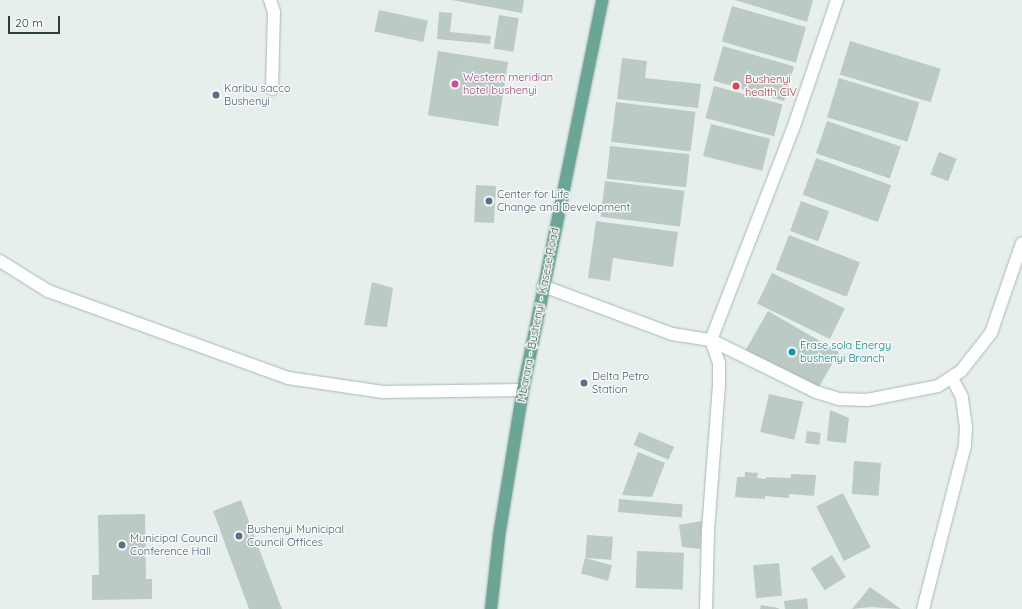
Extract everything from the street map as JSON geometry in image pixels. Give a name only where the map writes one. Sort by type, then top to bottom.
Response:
[{"type":"main road","name":"Mbarara - Bushenyi - Kasese Road","points":[[491,609],[500,536],[523,390],[602,0]]},
{"type":"street","points":[[270,0],[274,12],[272,89]]},
{"type":"street","points":[[706,609],[708,531],[719,383],[719,363],[711,340],[795,123],[837,0]]},
{"type":"street","points":[[543,286],[672,334],[711,340],[809,390],[839,399],[867,400],[894,396],[938,386],[952,378],[981,348],[991,332],[1022,243]]},
{"type":"street","points":[[0,261],[48,291],[288,378],[383,392],[523,390]]},
{"type":"street","points":[[923,609],[965,445],[966,427],[962,398],[952,378]]},
{"type":"building","points":[[452,0],[524,0],[522,13]]},
{"type":"building","points":[[735,0],[813,0],[807,22]]},
{"type":"building","points":[[732,6],[806,27],[796,63],[722,42]]},
{"type":"building","points":[[379,10],[428,20],[423,42],[374,32]]},
{"type":"building","points":[[439,12],[452,13],[450,32],[491,36],[490,44],[437,39]]},
{"type":"building","points":[[499,15],[519,18],[513,52],[494,49]]},
{"type":"building","points":[[850,41],[941,69],[931,102],[840,74]]},
{"type":"building","points":[[723,46],[794,66],[784,101],[713,81]]},
{"type":"building","points":[[438,51],[508,62],[498,126],[428,115]]},
{"type":"building","points":[[622,58],[647,61],[645,78],[701,84],[698,108],[617,99]]},
{"type":"building","points":[[839,78],[919,103],[907,142],[827,117]]},
{"type":"building","points":[[714,86],[783,104],[774,136],[705,118]]},
{"type":"building","points":[[616,102],[695,112],[691,151],[611,142]]},
{"type":"building","points":[[827,121],[901,146],[890,179],[816,153]]},
{"type":"building","points":[[711,124],[770,139],[762,171],[703,156]]},
{"type":"building","points":[[610,146],[690,154],[686,187],[607,179]]},
{"type":"building","points":[[939,152],[957,159],[948,181],[930,174]]},
{"type":"building","points":[[816,158],[891,185],[878,222],[803,195]]},
{"type":"building","points":[[605,181],[684,191],[680,226],[601,217]]},
{"type":"building","points":[[476,185],[496,186],[494,223],[474,222]]},
{"type":"building","points":[[801,201],[829,211],[818,241],[790,231]]},
{"type":"building","points":[[596,221],[678,232],[673,267],[613,258],[610,281],[588,278]]},
{"type":"building","points":[[789,235],[860,262],[847,297],[776,270]]},
{"type":"building","points":[[772,273],[845,309],[830,339],[757,304]]},
{"type":"building","points":[[372,282],[393,288],[387,327],[364,325]]},
{"type":"building","name":"Frase sola Energy bushenyi Branch","points":[[768,311],[839,352],[816,393],[744,352]]},
{"type":"building","points":[[769,394],[803,402],[794,440],[760,432]]},
{"type":"building","points":[[830,410],[849,418],[846,443],[827,441]]},
{"type":"building","points":[[807,431],[821,433],[819,445],[805,443]]},
{"type":"building","points":[[639,432],[674,447],[669,460],[634,445]]},
{"type":"building","points":[[638,452],[665,463],[652,497],[622,495]]},
{"type":"building","points":[[854,461],[881,463],[879,496],[852,494]]},
{"type":"building","points":[[745,472],[758,473],[757,478],[766,479],[766,477],[791,478],[791,474],[816,475],[814,496],[789,494],[789,498],[765,496],[765,499],[735,497],[737,477],[745,477]]},
{"type":"building","points":[[843,493],[871,547],[844,561],[816,507]]},
{"type":"building","points":[[619,499],[683,505],[682,518],[618,512]]},
{"type":"building","name":"Bushenyi Municipal Council Offices","points":[[241,500],[282,609],[249,609],[213,511]]},
{"type":"building","name":"Municipal Council Conference Hall","points":[[145,514],[146,579],[152,579],[152,599],[92,600],[92,575],[99,575],[98,515]]},
{"type":"building","points":[[702,521],[700,549],[682,547],[679,525]]},
{"type":"building","points":[[587,535],[613,537],[611,560],[585,558]]},
{"type":"building","points":[[637,551],[684,553],[683,590],[636,588]]},
{"type":"building","points":[[832,555],[846,577],[825,590],[811,568]]},
{"type":"building","points":[[585,558],[612,565],[608,581],[581,573]]},
{"type":"building","points":[[779,563],[782,596],[756,598],[753,565]]},
{"type":"building","points":[[870,587],[901,609],[870,607],[852,609]]},
{"type":"building","points":[[807,598],[808,609],[785,609],[784,601]]},
{"type":"building","points":[[761,605],[779,608],[760,609]]},
{"type":"place","name":"Western meridian hotel bushenyi","points":[[455,84]]},
{"type":"place","name":"Bushenyi health CIV","points":[[736,86]]},
{"type":"place","name":"Karibu sacco Bushenyi","points":[[216,95]]},
{"type":"place","name":"Center for Life Change and Development","points":[[489,201]]},
{"type":"place","name":"Frase sola Energy bushenyi Branch","points":[[792,352]]},
{"type":"place","name":"Delta Petro Station","points":[[584,383]]},
{"type":"place","name":"Bushenyi Municipal Council Offices","points":[[239,536]]},
{"type":"place","name":"Municipal Council Conference Hall","points":[[122,545]]}]
